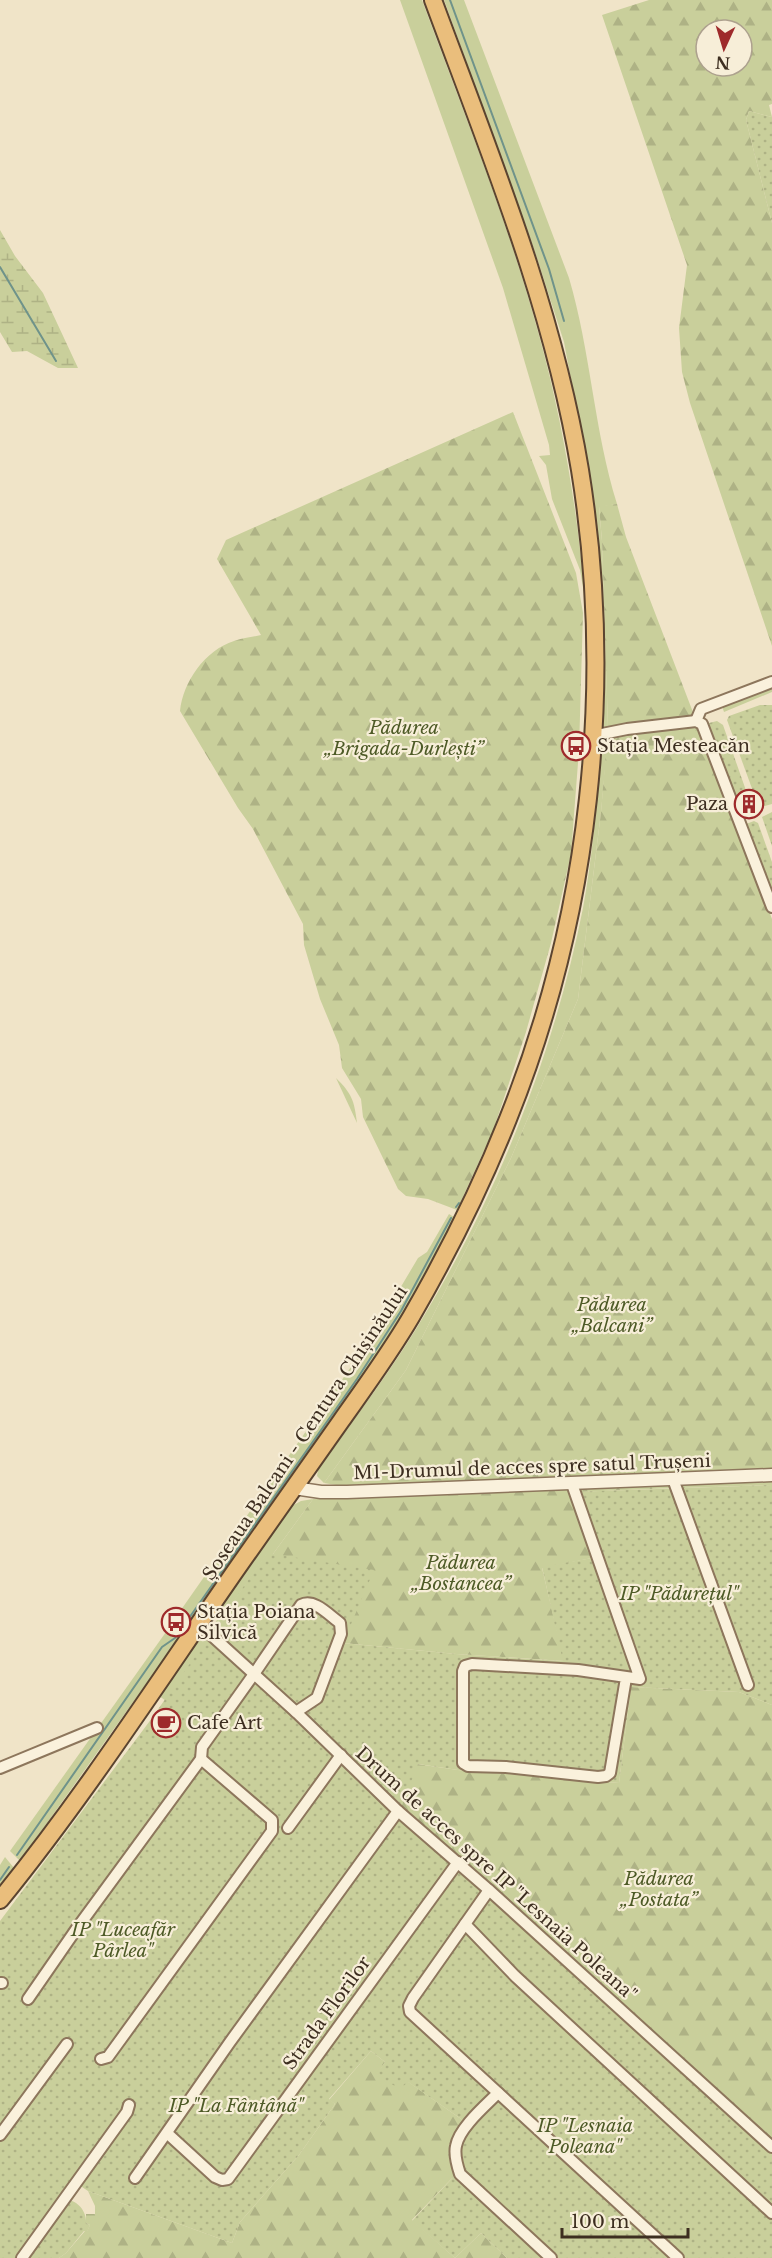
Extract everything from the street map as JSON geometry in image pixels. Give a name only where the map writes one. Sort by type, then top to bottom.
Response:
[{"type":"highway","name":"Șoseaua Balcani - Centura Chișinăului","points":[[0,1900],[46,1841],[408,1323],[469,1207],[510,1114],[541,1026],[565,936],[585,829],[595,659],[592,579],[580,470],[565,395],[542,303],[520,236],[433,0]]},
{"type":"street","points":[[696,721],[702,709],[772,682]]},
{"type":"street","points":[[592,736],[627,729],[696,721],[702,724],[772,907]]},
{"type":"street","name":"M1-Drumul de acces spre satul Trușeni","points":[[294,1488],[321,1492],[347,1492],[772,1475]]},
{"type":"street","points":[[673,1479],[748,1686]]},
{"type":"street","points":[[572,1484],[640,1679],[578,1670],[472,1664],[465,1666],[463,1671],[463,1763],[468,1766],[506,1767],[598,1778],[606,1776],[610,1773],[626,1678]]},
{"type":"street","points":[[28,1999],[82,1921],[201,1759],[202,1747],[301,1605],[306,1602],[313,1603],[340,1623],[341,1634],[317,1698],[296,1712]]},
{"type":"street","name":"Drum de acces spre IP \"Lesnaia Poleana\"","points":[[199,1624],[296,1712],[398,1811],[458,1862],[772,2147]]},
{"type":"street","points":[[0,1768],[97,1728]]},
{"type":"street","points":[[288,1828],[340,1755]]},
{"type":"street","points":[[101,2059],[108,2057],[272,1831],[272,1820],[201,1759]]},
{"type":"street","points":[[135,2178],[168,2134],[230,2042],[398,1811]]},
{"type":"street","name":"Strada Florilor","points":[[168,2134],[215,2177],[228,2180],[458,1862]]},
{"type":"street","points":[[489,1890],[413,1998],[409,2006],[410,2012],[678,2258]]},
{"type":"street","points":[[465,1924],[515,1976],[772,2213]]},
{"type":"street","points":[[0,2135],[67,2044]]},
{"type":"street","points":[[498,2093],[461,2132],[456,2145],[456,2159],[460,2174],[551,2258]]},
{"type":"street","points":[[22,2258],[127,2112],[129,2105]]},
{"type":"green space","points":[[400,0],[422,0],[484,166],[527,292],[562,432],[578,533],[585,599],[580,570],[552,499],[546,465],[539,456],[550,455],[549,445],[503,288]]},
{"type":"green space","points":[[444,0],[464,0],[569,278],[583,335],[603,448],[617,504],[599,507],[608,728],[602,728],[602,620],[595,507],[564,342],[534,249]]},
{"type":"green space","points":[[649,0],[772,0],[772,104],[769,105],[772,117],[749,111],[746,120],[772,223],[772,646],[690,403],[682,372],[679,328],[687,265],[602,15]]},
{"type":"green space","points":[[749,111],[772,117],[772,223],[746,120]]},
{"type":"green space","points":[[0,230],[15,256],[43,293],[78,368],[58,368],[27,351],[12,352],[0,332]]},
{"type":"green space","name":"Pădurea „Brigada-Durlești”","points":[[513,412],[576,573],[583,613],[579,750],[571,854],[551,943],[526,1032],[493,1131],[457,1210],[428,1199],[406,1196],[398,1189],[363,1117],[361,1099],[342,1068],[339,1045],[320,999],[304,945],[303,924],[253,829],[180,711],[191,678],[205,659],[223,645],[261,635],[217,559],[226,540]]},
{"type":"green space","name":"Pădurea „Balcani”","points":[[617,504],[626,537],[772,919],[772,1468],[348,1487],[324,1483],[406,1370],[511,1158],[578,999],[601,812],[608,728],[599,506]]},
{"type":"green space","points":[[772,688],[772,692],[724,712],[722,706]]},
{"type":"green space","points":[[760,705],[772,705],[772,804],[761,807],[758,805],[727,720],[729,716]]},
{"type":"green space","points":[[717,721],[723,725],[749,799],[744,801],[748,813],[739,810],[709,728],[709,723]]},
{"type":"green space","points":[[608,737],[578,999],[511,1158],[406,1370],[324,1483],[317,1476],[318,1470],[416,1330],[479,1214],[522,1115],[541,1064],[571,961],[589,868],[601,746]]},
{"type":"green space","points":[[772,812],[772,846],[762,817]]},
{"type":"green space","points":[[754,821],[758,823],[772,862],[772,901],[746,827],[746,824]]},
{"type":"green space","points":[[336,1078],[351,1098],[357,1123]]},
{"type":"green space","points":[[449,1214],[454,1217],[430,1266],[377,1357],[195,1615],[184,1622],[176,1617],[367,1344],[418,1258],[427,1252]]},
{"type":"green space","points":[[772,1478],[772,1485],[680,1488],[678,1481]]},
{"type":"green space","points":[[671,1482],[673,1488],[579,1492],[577,1487]]},
{"type":"green space","points":[[772,1485],[772,1705],[739,1692],[631,1687],[619,1783],[458,1770],[418,1764],[401,1808],[772,2144],[772,2258],[507,2258],[481,2233],[455,2258],[412,2221],[457,2173],[453,2166],[451,2153],[464,2121],[408,2082],[400,2089],[376,2075],[385,2062],[371,2051],[329,2099],[335,2104],[299,2155],[240,2222],[232,2243],[88,2191],[79,2185],[68,2200],[75,2202],[81,2208],[86,2223],[90,2225],[87,2232],[84,2231],[66,2253],[59,2258],[0,2258],[0,1921],[152,1718],[267,1553],[374,1570],[343,1643],[563,1661],[542,1567],[592,1558],[571,1492]]},
{"type":"green space","name":"Pădurea „Bostancea”","points":[[569,1488],[592,1558],[542,1568],[564,1661],[343,1643],[273,1554],[313,1499]]},
{"type":"green space","points":[[313,1499],[273,1554],[267,1554],[213,1631],[211,1628],[220,1616],[219,1608],[288,1508],[301,1501]]},
{"type":"green space","points":[[171,1625],[178,1630],[178,1639],[20,1861],[10,1851]]},
{"type":"green space","points":[[203,1635],[209,1637],[169,1703],[159,1696],[198,1637]]},
{"type":"green space","name":"Pădurea „Postata”","points":[[631,1687],[739,1692],[772,1705],[772,2144],[400,1808],[417,1764],[458,1770],[619,1783]]},
{"type":"green space","points":[[5,1857],[14,1868],[0,1886],[0,1865]]},
{"type":"green space","points":[[371,2051],[385,2062],[377,2075],[407,2081],[464,2121],[457,2173],[412,2220],[455,2258],[59,2258],[87,2231],[90,2225],[86,2223],[86,2214],[95,2214],[95,2206],[88,2191],[232,2243],[240,2222],[299,2155],[335,2104],[329,2100]]},
{"type":"green space","points":[[481,2233],[507,2258],[455,2258]]},
{"type":"waterway","points":[[450,0],[549,269],[564,321]]},
{"type":"waterway","points":[[0,267],[56,361]]},
{"type":"waterway","points":[[456,1207],[459,1203]]},
{"type":"waterway","points":[[17,1855],[162,1647],[175,1638],[357,1379],[401,1311],[451,1218]]},
{"type":"waterway","points":[[0,1880],[9,1867]]},
{"type":"place","name":"Stația Mesteacăn","points":[[576,746]]},
{"type":"place","name":"Paza","points":[[749,804]]},
{"type":"place","name":"Stația Poiana Silvică","points":[[176,1622]]},
{"type":"place","name":"Cafe Art","points":[[166,1723]]},
{"type":"park label","name":"IP \"Pădurețul\"","points":[[679,1594]]},
{"type":"park label","name":"IP \"Luceafăr Pârlea\"","points":[[123,1940]]},
{"type":"park label","name":"IP \"La Fântână\"","points":[[236,2106]]},
{"type":"park label","name":"IP \"Lesnaia Poleana\"","points":[[585,2136]]}]
